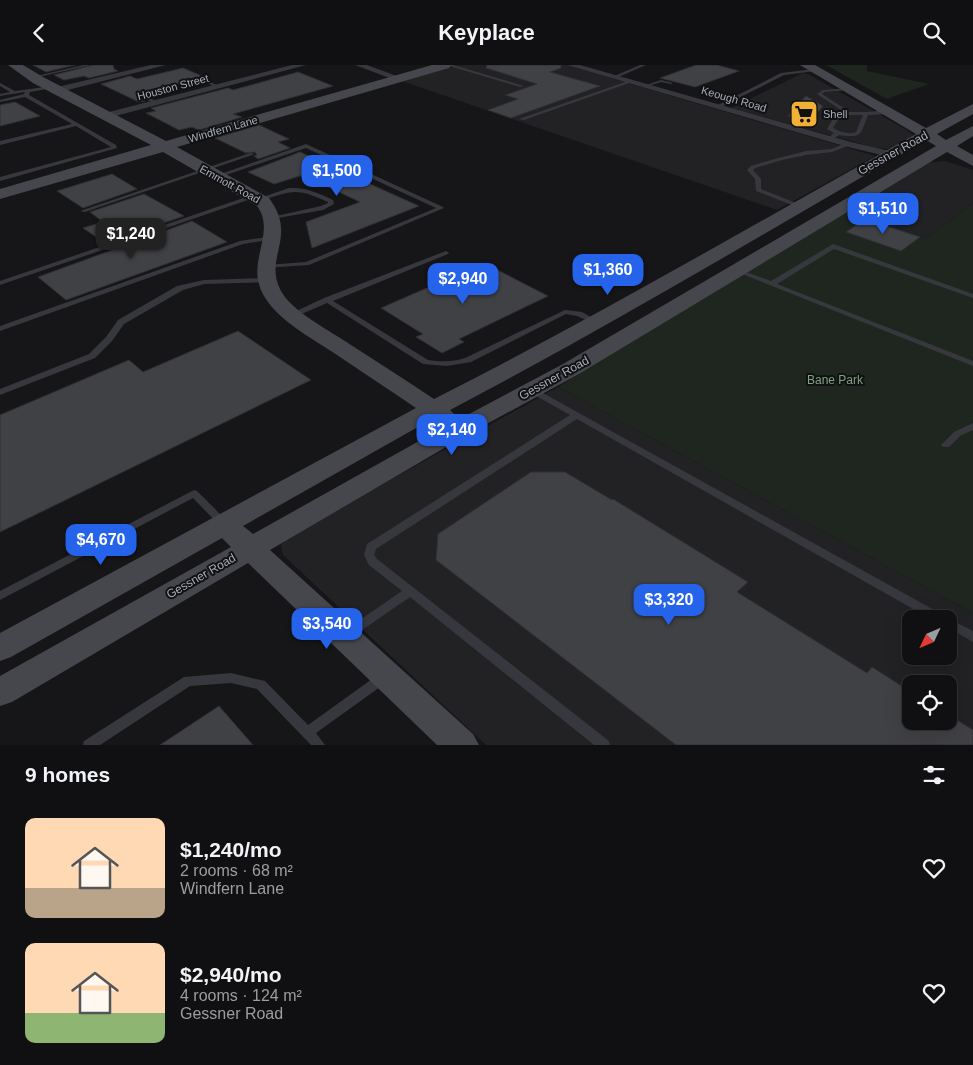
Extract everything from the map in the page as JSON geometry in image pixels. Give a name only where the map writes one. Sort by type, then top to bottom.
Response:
[{"type":"main road","name":"Emmott Road","points":[[14,65],[29,88],[53,88],[108,115],[257,197],[269,207],[274,218]]},
{"type":"main road","name":"Windfern Lane","points":[[0,194],[447,65]]},
{"type":"main road","points":[[810,67],[972,160]]},
{"type":"main road","name":"Gessner Road","points":[[0,648],[217,516],[542,353],[973,108]]},
{"type":"main road","points":[[892,114],[929,122],[946,123]]},
{"type":"main road","name":"Gessner Road","points":[[0,692],[460,428],[571,369],[973,130]]},
{"type":"main road","points":[[918,163],[941,160],[972,160]]},
{"type":"main road","points":[[799,206],[828,216]]},
{"type":"main road","points":[[274,218],[273,237],[266,274],[276,298],[294,314],[460,428]]},
{"type":"main road","points":[[654,291],[682,303]]},
{"type":"main road","points":[[542,353],[571,369]]},
{"type":"main road","points":[[217,516],[461,745]]},
{"type":"street","points":[[53,88],[162,65]]},
{"type":"street","name":"Houston Street","points":[[108,115],[302,65]]},
{"type":"street","points":[[360,65],[398,78]]},
{"type":"street","name":"Keough Road","points":[[578,66],[717,107],[834,136],[848,144],[890,154]]},
{"type":"lane","points":[[0,101],[89,65]]},
{"type":"lane","points":[[447,65],[522,85]]},
{"type":"lane","points":[[614,77],[644,65]]},
{"type":"lane","points":[[717,107],[783,74],[810,67]]},
{"type":"lane","points":[[645,86],[661,81],[672,83]]},
{"type":"lane","points":[[156,103],[143,97],[193,83],[208,82],[219,87]]},
{"type":"lane","points":[[522,119],[630,82]]},
{"type":"lane","points":[[0,85],[13,92]]},
{"type":"lane","points":[[0,95],[29,88]]},
{"type":"lane","points":[[0,179],[114,148],[114,146],[78,124],[29,88]]},
{"type":"lane","points":[[848,89],[823,91],[819,94],[848,112]]},
{"type":"lane","points":[[866,114],[858,133],[854,135],[834,136],[830,129],[837,115],[848,112],[892,114]]},
{"type":"lane","points":[[0,143],[78,124]]},
{"type":"lane","points":[[799,206],[758,190],[758,179],[750,171],[753,167],[783,158],[810,153],[825,153],[848,144]]},
{"type":"lane","points":[[0,392],[92,355],[109,339],[121,322],[180,288],[266,274],[307,264],[441,207],[306,146],[82,211]]},
{"type":"lane","points":[[212,173],[252,154]]},
{"type":"lane","points":[[0,283],[257,197],[296,188],[314,193],[330,201],[331,204],[323,208],[274,218]]},
{"type":"lane","points":[[0,329],[242,242],[273,237]]},
{"type":"lane","points":[[771,284],[833,246],[973,296]]},
{"type":"lane","points":[[294,314],[446,253]]},
{"type":"lane","points":[[736,270],[973,364]]},
{"type":"lane","points":[[327,300],[426,362],[441,365],[454,365],[468,360],[566,312],[580,314],[597,323]]},
{"type":"lane","points":[[532,390],[925,610]]},
{"type":"lane","points":[[577,415],[371,547],[368,555],[410,591],[604,745]]},
{"type":"lane","points":[[946,445],[956,434],[973,426]]},
{"type":"lane","points":[[0,596],[194,493],[217,516]]},
{"type":"lane","points":[[346,636],[410,591]]},
{"type":"lane","points":[[958,628],[973,637]]},
{"type":"lane","points":[[308,732],[387,675]]},
{"type":"lane","points":[[88,745],[188,681],[231,679],[261,685],[319,745]]},
{"type":"shaded area","points":[[451,65],[567,65],[875,156],[777,210],[399,80]]},
{"type":"shaded area","points":[[803,73],[810,75],[905,129],[913,135],[912,138],[889,149],[876,148],[731,108]]},
{"type":"shaded area","points":[[945,161],[973,170],[973,203],[927,238],[848,211],[926,163]]},
{"type":"shaded area","points":[[558,387],[973,613],[973,745],[486,745],[283,555],[281,546],[285,538]]},
{"type":"green space","points":[[826,65],[867,65],[867,71],[929,84],[887,99]]},
{"type":"green space","name":"Bane Park","points":[[973,203],[973,613],[558,387],[848,211],[927,238]]},
{"type":"building","points":[[33,65],[75,65],[46,72]]},
{"type":"building","points":[[93,65],[113,65],[114,69],[118,71],[89,78],[84,76],[64,80],[54,75]]},
{"type":"building","points":[[487,65],[561,65],[561,68],[550,72],[600,86],[511,118],[488,110],[518,99],[505,95],[537,84],[486,68]]},
{"type":"building","points":[[696,65],[717,65],[739,71],[695,87],[660,78]]},
{"type":"building","points":[[183,68],[209,79],[192,80],[140,95],[139,98],[145,101],[139,102],[101,84],[130,76],[137,79]]},
{"type":"building","points":[[298,72],[333,86],[233,114],[242,117],[199,130],[192,127],[179,130],[146,113],[156,111],[151,108],[228,88],[233,90]]},
{"type":"building","points":[[806,96],[823,106],[811,120],[788,116]]},
{"type":"building","points":[[15,102],[40,116],[0,126],[0,105]]},
{"type":"building","points":[[259,125],[289,139],[278,142],[290,148],[258,159],[254,156],[257,155],[255,152],[246,153],[215,138]]},
{"type":"building","points":[[300,152],[419,206],[312,248],[306,222],[360,202],[303,175],[274,184],[248,172]]},
{"type":"building","points":[[112,174],[137,189],[83,208],[57,191]]},
{"type":"building","points":[[144,194],[184,216],[105,243],[83,228],[103,222],[90,212]]},
{"type":"building","points":[[865,219],[920,237],[901,251],[846,232]]},
{"type":"building","points":[[192,221],[227,242],[66,300],[38,277]]},
{"type":"building","points":[[484,263],[548,296],[459,339],[464,342],[442,353],[416,337],[423,334],[381,308]]},
{"type":"building","points":[[238,331],[311,380],[0,532],[0,415],[129,360],[143,372]]},
{"type":"building","points":[[531,472],[565,472],[613,499],[748,582],[737,592],[867,673],[872,667],[902,686],[902,730],[957,730],[957,720],[973,730],[973,745],[676,745],[436,560],[438,534]]},
{"type":"building","points":[[219,706],[253,745],[160,745]]},
{"type":"place","name":"Shell","points":[[804,114]]}]
